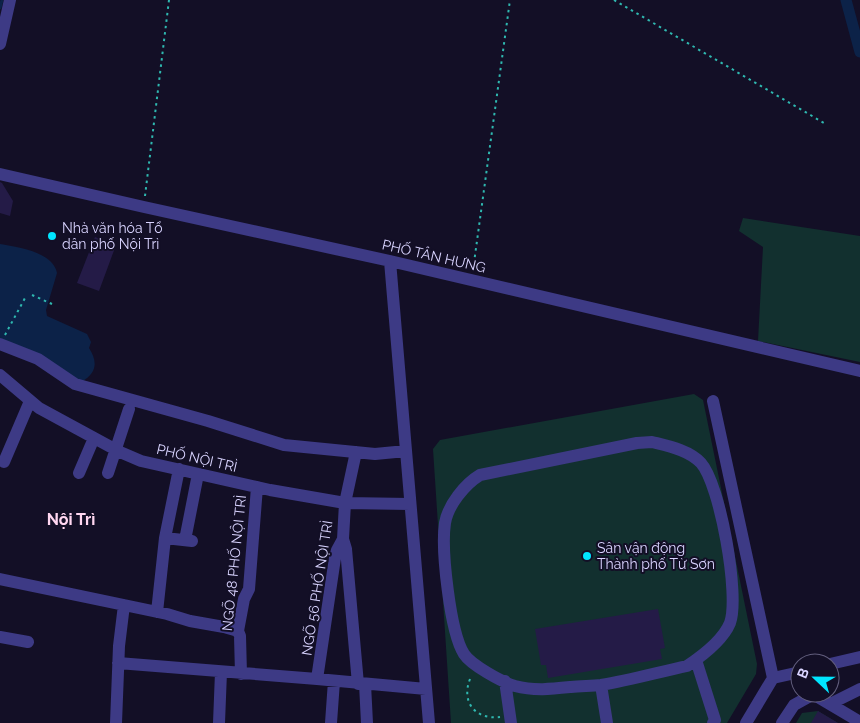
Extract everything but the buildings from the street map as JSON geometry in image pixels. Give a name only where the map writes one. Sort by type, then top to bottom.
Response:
[{"type":"street","points":[[0,44],[10,0]]},
{"type":"street","name":"PHỐ TÂN HƯNG","points":[[0,174],[390,261],[860,371]]},
{"type":"street","points":[[390,261],[429,723]]},
{"type":"street","points":[[0,344],[38,359],[74,384],[208,421],[284,445],[376,454],[406,451]]},
{"type":"street","name":"PHỐ NỘI TRÌ","points":[[0,375],[39,408],[116,450],[141,461],[257,487],[345,503],[410,504]]},
{"type":"street","points":[[4,462],[30,401]]},
{"type":"street","points":[[714,401],[773,678],[747,722]]},
{"type":"street","points":[[108,472],[129,409]]},
{"type":"street","points":[[79,473],[94,438]]},
{"type":"street","points":[[637,442],[652,442],[665,445],[694,457],[709,474],[716,491],[730,562],[732,611],[730,623],[722,635],[696,660],[687,666],[601,685],[539,690],[515,686],[471,661],[465,656],[457,638],[447,582],[444,542],[445,522],[454,502],[467,484],[480,475],[637,442]]},
{"type":"street","name":"NGÕ 56 PHỐ NỘI TRÌ","points":[[318,679],[335,558],[343,539],[345,503],[356,452]]},
{"type":"street","points":[[157,612],[165,538],[179,469]]},
{"type":"street","points":[[165,538],[189,538],[198,474]]},
{"type":"street","name":"NGÕ 48 PHỐ NỘI TRÌ","points":[[241,674],[240,636],[238,631],[244,598],[249,589],[257,487]]},
{"type":"street","points":[[343,539],[346,549],[367,723]]},
{"type":"street","points":[[0,579],[238,631]]},
{"type":"street","points":[[116,723],[118,663],[124,605]]},
{"type":"street","points":[[0,637],[28,642]]},
{"type":"street","points":[[840,662],[860,657]]},
{"type":"street","points":[[696,660],[715,720],[714,723]]},
{"type":"street","points":[[118,663],[426,689]]},
{"type":"street","points":[[219,723],[222,672]]},
{"type":"street","points":[[773,678],[790,674]]},
{"type":"street","points":[[331,723],[334,681]]},
{"type":"street","points":[[505,681],[507,720]]},
{"type":"street","points":[[601,685],[607,723]]},
{"type":"street","points":[[830,704],[860,689]]},
{"type":"street","points":[[782,723],[794,705],[812,695],[818,696],[860,722]]},
{"type":"path","points":[[144,207],[169,0]]},
{"type":"path","points":[[471,280],[510,0]]},
{"type":"path","points":[[614,0],[824,123]]},
{"type":"path","points":[[32,295],[52,304]]},
{"type":"path","points":[[0,344],[25,298]]},
{"type":"path","points":[[470,679],[466,691],[472,708],[487,718],[507,720]]},
{"type":"green space","points":[[743,218],[860,236],[860,362],[758,341],[763,247],[739,231]]},
{"type":"green space","name":"Sân vận động Thành phố Từ Sơn","points":[[694,394],[703,400],[757,664],[756,674],[727,723],[451,723],[433,449],[440,440]]},
{"type":"green space","points":[[818,711],[838,723],[796,723],[802,713]]},
{"type":"water","points":[[0,244],[42,255],[54,266],[57,273],[46,310],[47,316],[87,334],[91,342],[89,348],[95,363],[93,371],[86,379],[81,382],[0,339]]},
{"type":"waterway","points":[[0,8],[2,0]]},
{"type":"waterway","points":[[846,0],[860,52]]},
{"type":"place","name":"Nhà văn hóa Tổ dân phố Nội Trì","points":[[52,236]]},
{"type":"place","name":"Sân vận động Thành phố Từ Sơn","points":[[587,556]]},
{"type":"district","name":"Nội Trì","points":[[71,519]]}]
